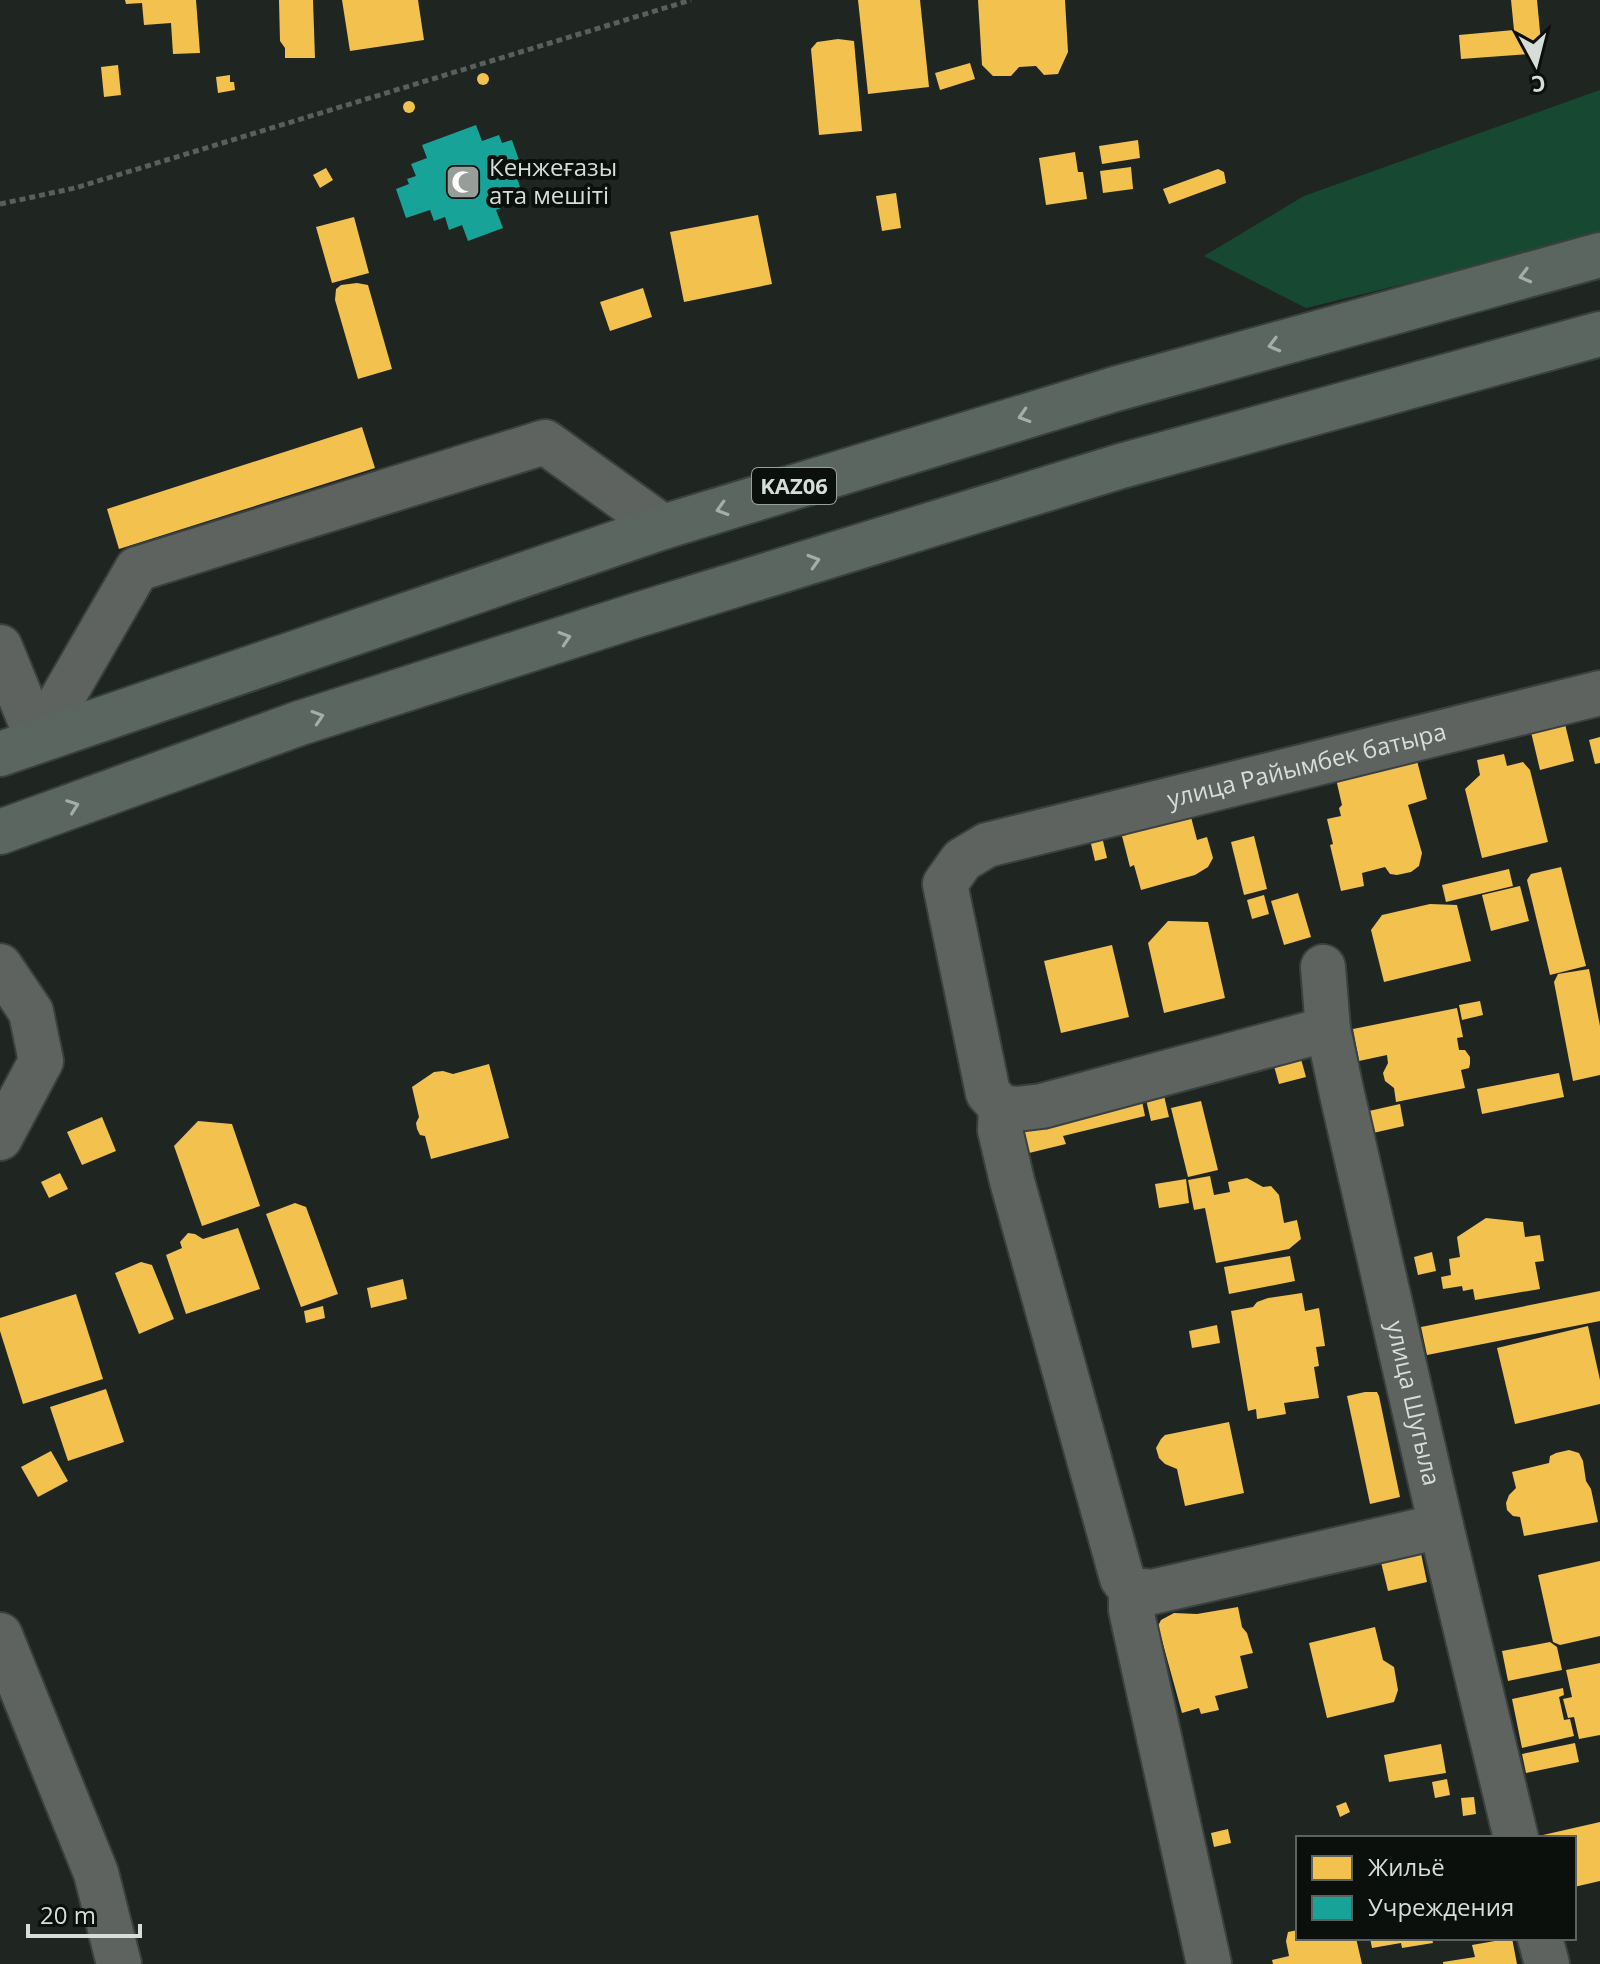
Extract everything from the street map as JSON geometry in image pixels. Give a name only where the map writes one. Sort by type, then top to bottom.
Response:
[{"type":"highway","name":"KАZ06","points":[[19,747],[663,527],[1115,389],[1600,255]]},
{"type":"highway","points":[[0,832],[300,723],[634,616],[1121,466],[1600,334]]},
{"type":"street","points":[[19,747],[137,569],[545,442],[663,527]]},
{"type":"street","points":[[0,647],[19,747]]},
{"type":"street","name":"улица Райымбек батыра","points":[[1001,1107],[988,1093],[945,884],[962,860],[987,845],[1600,693]]},
{"type":"street","points":[[0,966],[31,1012],[41,1061],[0,1138]]},
{"type":"street","name":"улица Шугыла","points":[[1323,967],[1328,1029],[1441,1526],[1516,1836]]},
{"type":"street","points":[[1209,1964],[1131,1610],[1131,1590],[1122,1578],[1012,1181],[1000,1130],[1001,1107],[1042,1106],[1328,1029]]},
{"type":"street","points":[[1131,1590],[1152,1592],[1441,1526]]},
{"type":"street","points":[[0,1635],[96,1873],[119,1964]]},
{"type":"street","points":[[1541,1940],[1547,1964]]},
{"type":"path","points":[[0,204],[75,188],[691,0]]},
{"type":"green space","points":[[1600,90],[1600,236],[1306,308],[1204,256],[1304,196]]},
{"type":"building: Жильё","points":[[125,0],[196,0],[200,53],[173,54],[171,23],[144,25],[142,3],[126,4]]},
{"type":"building: Жильё","points":[[279,0],[313,0],[315,58],[285,58],[285,48],[280,41]]},
{"type":"building: Жильё","points":[[342,0],[418,0],[424,40],[350,51]]},
{"type":"building: Жильё","points":[[858,0],[920,0],[929,87],[868,94]]},
{"type":"building: Жильё","points":[[978,0],[1065,0],[1068,52],[1058,74],[1044,75],[1036,66],[1019,67],[1011,76],[993,76],[982,65]]},
{"type":"building: Жильё","points":[[1511,0],[1537,0],[1542,53],[1461,59],[1459,35],[1514,30]]},
{"type":"building: Жильё","points":[[838,39],[854,41],[862,131],[819,135],[811,49],[817,42]]},
{"type":"building: Жильё","points":[[970,63],[975,79],[940,90],[935,73]]},
{"type":"building: Жильё","points":[[118,65],[121,95],[104,97],[101,67]]},
{"type":"building: Жильё","points":[[483,73],[489,79],[483,85],[477,79]]},
{"type":"building: Жильё","points":[[230,75],[235,90],[218,93],[216,77]]},
{"type":"building: Жильё","points":[[404,102],[414,102],[414,112],[404,112]]},
{"type":"building: Жильё","points":[[1138,140],[1140,158],[1102,164],[1099,146]]},
{"type":"building: Жильё","points":[[508,149],[515,156],[508,163],[501,156]]},
{"type":"building: Жильё","points":[[1075,152],[1078,172],[1083,172],[1087,199],[1046,205],[1039,158]]},
{"type":"building: Жильё","points":[[1131,167],[1133,189],[1103,193],[1100,171]]},
{"type":"building: Жильё","points":[[326,168],[333,180],[320,188],[313,175]]},
{"type":"building: Жильё","points":[[1218,169],[1224,172],[1226,183],[1169,204],[1163,189]]},
{"type":"building: Жильё","points":[[896,193],[901,228],[882,231],[876,196]]},
{"type":"building: Жильё","points":[[758,215],[772,284],[684,302],[670,232]]},
{"type":"building: Жильё","points":[[354,217],[369,273],[332,283],[316,227]]},
{"type":"building: Жильё","points":[[341,285],[368,285],[392,369],[358,379],[335,300],[336,289]]},
{"type":"building: Жильё","points":[[643,288],[652,317],[610,331],[600,302]]},
{"type":"building: Жильё","points":[[362,427],[375,468],[119,549],[107,509]]},
{"type":"building: Жильё","points":[[1565,724],[1574,761],[1540,770],[1531,732]]},
{"type":"building: Жильё","points":[[1600,737],[1600,763],[1595,764],[1589,740]]},
{"type":"building: Жильё","points":[[1504,754],[1507,766],[1523,762],[1530,770],[1548,842],[1482,858],[1465,789],[1480,775],[1477,760]]},
{"type":"building: Жильё","points":[[1416,757],[1427,799],[1408,805],[1422,853],[1419,866],[1411,872],[1397,875],[1390,874],[1385,867],[1362,873],[1364,886],[1341,891],[1327,819],[1341,816],[1339,808],[1342,805],[1336,779]]},
{"type":"building: Жильё","points":[[1191,817],[1197,840],[1207,837],[1213,858],[1208,867],[1195,875],[1141,890],[1134,865],[1130,867],[1122,836],[1127,835],[1123,819]]},
{"type":"building: Жильё","points":[[1100,828],[1107,858],[1095,861],[1088,831]]},
{"type":"building: Жильё","points":[[1254,836],[1267,889],[1244,895],[1231,842]]},
{"type":"building: Жильё","points":[[1561,867],[1586,966],[1550,975],[1527,880],[1531,874]]},
{"type":"building: Жильё","points":[[1509,869],[1513,886],[1446,902],[1442,885]]},
{"type":"building: Жильё","points":[[1520,886],[1529,921],[1491,931],[1482,895]]},
{"type":"building: Жильё","points":[[1298,893],[1311,937],[1284,945],[1271,901]]},
{"type":"building: Жильё","points":[[1264,895],[1269,914],[1252,919],[1247,900]]},
{"type":"building: Жильё","points":[[1430,904],[1457,905],[1471,961],[1384,982],[1371,930],[1382,915]]},
{"type":"building: Жильё","points":[[1168,921],[1208,922],[1225,998],[1164,1013],[1148,943]]},
{"type":"building: Жильё","points":[[1112,945],[1129,1017],[1061,1033],[1044,961]]},
{"type":"building: Жильё","points":[[1589,969],[1600,1026],[1600,1075],[1573,1081],[1554,982],[1558,974]]},
{"type":"building: Жильё","points":[[1480,1001],[1483,1015],[1462,1020],[1459,1005]]},
{"type":"building: Жильё","points":[[1457,1008],[1463,1037],[1457,1038],[1459,1050],[1465,1050],[1470,1057],[1469,1068],[1461,1070],[1465,1088],[1396,1102],[1394,1088],[1385,1081],[1383,1073],[1388,1063],[1387,1055],[1359,1061],[1353,1029]]},
{"type":"building: Жильё","points":[[1301,1059],[1306,1077],[1279,1084],[1274,1066]]},
{"type":"building: Жильё","points":[[489,1064],[509,1138],[431,1159],[425,1136],[420,1135],[417,1129],[419,1117],[412,1087],[434,1072],[453,1074]]},
{"type":"building: Жильё","points":[[1559,1073],[1564,1097],[1482,1114],[1477,1089]]},
{"type":"building: Жильё","points":[[1162,1087],[1169,1117],[1151,1121],[1144,1091]]},
{"type":"building: Жильё","points":[[1140,1091],[1145,1116],[1063,1136],[1066,1144],[1029,1153],[1021,1119]]},
{"type":"building: Жильё","points":[[1201,1101],[1218,1170],[1188,1177],[1171,1108]]},
{"type":"building: Жильё","points":[[1400,1104],[1404,1126],[1373,1133],[1369,1111]]},
{"type":"building: Жильё","points":[[102,1117],[116,1151],[82,1165],[67,1132]]},
{"type":"building: Жильё","points":[[198,1121],[232,1124],[260,1206],[202,1226],[174,1146]]},
{"type":"building: Жильё","points":[[60,1173],[68,1189],[49,1198],[41,1182]]},
{"type":"building: Жильё","points":[[1210,1176],[1214,1195],[1230,1192],[1228,1182],[1247,1178],[1263,1187],[1271,1186],[1279,1195],[1284,1223],[1297,1220],[1301,1239],[1289,1249],[1216,1263],[1205,1208],[1194,1210],[1188,1180]]},
{"type":"building: Жильё","points":[[1186,1179],[1189,1203],[1159,1208],[1155,1184]]},
{"type":"building: Жильё","points":[[295,1203],[306,1207],[338,1294],[301,1307],[266,1214]]},
{"type":"building: Жильё","points":[[1486,1218],[1523,1222],[1525,1237],[1540,1235],[1544,1261],[1535,1262],[1540,1289],[1475,1300],[1473,1289],[1463,1291],[1462,1286],[1443,1289],[1441,1277],[1451,1275],[1449,1259],[1460,1257],[1457,1237]]},
{"type":"building: Жильё","points":[[238,1228],[260,1289],[186,1314],[166,1255],[182,1248],[180,1242],[188,1233],[203,1239]]},
{"type":"building: Жильё","points":[[1432,1252],[1436,1271],[1418,1275],[1414,1257]]},
{"type":"building: Жильё","points":[[1290,1256],[1295,1281],[1229,1294],[1224,1267]]},
{"type":"building: Жильё","points":[[141,1262],[152,1265],[174,1319],[139,1334],[115,1273]]},
{"type":"building: Жильё","points":[[403,1279],[407,1299],[371,1308],[367,1288]]},
{"type":"building: Жильё","points":[[1600,1291],[1600,1321],[1427,1355],[1421,1327]]},
{"type":"building: Жильё","points":[[1302,1293],[1305,1311],[1319,1308],[1325,1346],[1316,1347],[1319,1366],[1314,1367],[1319,1398],[1284,1403],[1286,1414],[1257,1419],[1256,1409],[1248,1411],[1231,1311],[1253,1307],[1268,1298]]},
{"type":"building: Жильё","points":[[76,1294],[103,1379],[23,1404],[0,1331],[0,1318]]},
{"type":"building: Жильё","points":[[323,1306],[325,1318],[306,1323],[304,1311]]},
{"type":"building: Жильё","points":[[1217,1325],[1220,1343],[1192,1348],[1189,1331]]},
{"type":"building: Жильё","points":[[1588,1326],[1600,1380],[1600,1404],[1515,1424],[1497,1348]]},
{"type":"building: Жильё","points":[[106,1389],[124,1442],[68,1461],[50,1407]]},
{"type":"building: Жильё","points":[[1377,1392],[1379,1396],[1400,1497],[1370,1504],[1347,1396]]},
{"type":"building: Жильё","points":[[1229,1422],[1244,1493],[1185,1506],[1177,1469],[1159,1458],[1156,1448],[1165,1435]]},
{"type":"building: Жильё","points":[[1569,1450],[1579,1453],[1583,1461],[1598,1522],[1524,1536],[1520,1517],[1513,1516],[1507,1510],[1509,1495],[1516,1488],[1512,1472],[1549,1463],[1550,1456]]},
{"type":"building: Жильё","points":[[51,1451],[68,1481],[38,1497],[21,1467]]},
{"type":"building: Жильё","points":[[1419,1544],[1427,1582],[1388,1591],[1379,1554]]},
{"type":"building: Жильё","points":[[1600,1561],[1600,1636],[1560,1645],[1553,1642],[1538,1575]]},
{"type":"building: Жильё","points":[[1238,1607],[1253,1653],[1240,1656],[1248,1688],[1215,1696],[1219,1710],[1201,1714],[1199,1708],[1182,1713],[1158,1626],[1161,1620],[1174,1613],[1197,1614]]},
{"type":"building: Жильё","points":[[1375,1627],[1383,1660],[1394,1667],[1398,1690],[1394,1702],[1327,1718],[1309,1643]]},
{"type":"building: Жильё","points":[[1550,1642],[1557,1647],[1562,1670],[1508,1681],[1502,1651]]},
{"type":"building: Жильё","points":[[1600,1663],[1600,1735],[1579,1739],[1574,1717],[1568,1718],[1563,1699],[1572,1697],[1566,1670]]},
{"type":"building: Жильё","points":[[1563,1688],[1564,1695],[1559,1697],[1564,1720],[1570,1719],[1574,1736],[1522,1748],[1512,1699]]},
{"type":"building: Жильё","points":[[1575,1743],[1579,1762],[1526,1773],[1522,1754]]},
{"type":"building: Жильё","points":[[1441,1744],[1446,1773],[1389,1782],[1384,1755]]},
{"type":"building: Жильё","points":[[1447,1779],[1450,1795],[1435,1798],[1432,1782]]},
{"type":"building: Жильё","points":[[1474,1797],[1476,1814],[1463,1816],[1461,1798]]},
{"type":"building: Жильё","points":[[1346,1802],[1350,1812],[1340,1817],[1336,1806]]},
{"type":"building: Жильё","points":[[1600,1822],[1600,1881],[1576,1887],[1576,1836],[1543,1835]]},
{"type":"building: Жильё","points":[[1228,1829],[1231,1843],[1214,1847],[1211,1833]]},
{"type":"building: Жильё","points":[[1296,1930],[1296,1940],[1356,1940],[1362,1964],[1273,1964],[1272,1960],[1289,1956],[1288,1932]]},
{"type":"building: Жильё","points":[[1370,1940],[1432,1940],[1433,1943],[1402,1948],[1401,1943],[1372,1948]]},
{"type":"building: Жильё","points":[[1512,1940],[1517,1964],[1443,1964],[1475,1957],[1472,1945]]},
{"type":"building: Учреждения","name":"Кенжеғазы ата мешіті","points":[[476,125],[482,141],[499,135],[502,143],[512,140],[523,172],[516,175],[520,187],[501,194],[506,206],[496,210],[503,228],[468,241],[462,225],[449,230],[445,217],[434,221],[430,210],[406,218],[396,189],[409,184],[407,179],[416,176],[411,164],[427,158],[422,145]]},
{"type":"place","name":"Кенжеғазы ата мешіті","points":[[463,182]]}]
